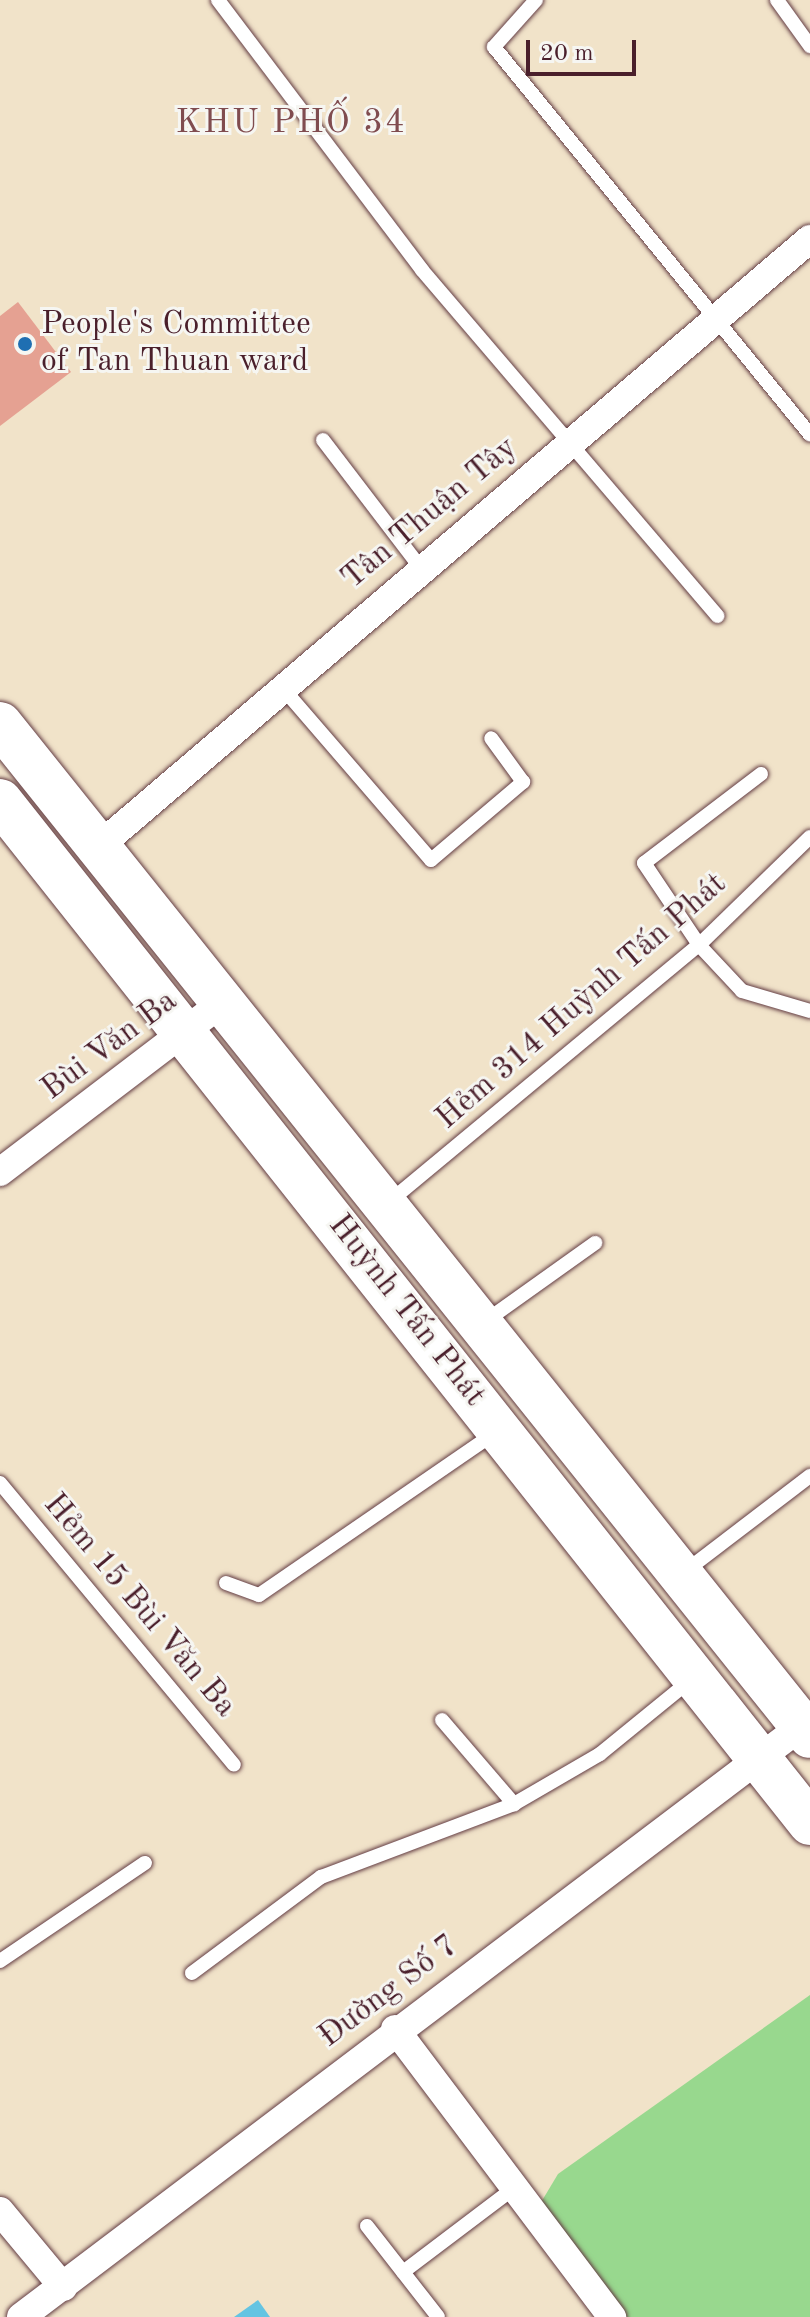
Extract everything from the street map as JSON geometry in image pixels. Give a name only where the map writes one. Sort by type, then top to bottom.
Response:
[{"type":"main road","name":"Huỳnh Tấn Phát","points":[[0,724],[480,1325],[683,1573],[806,1731]]},
{"type":"main road","name":"Huỳnh Tấn Phát","points":[[0,801],[810,1823]]},
{"type":"street","name":"Tân Thuận Tây","points":[[98,847],[280,685],[810,239]]},
{"type":"street","name":"Bùi Văn Ba","points":[[0,1172],[222,1003]]},
{"type":"street","name":"Đường Số 7","points":[[21,2317],[395,2029],[759,1757],[806,1731]]},
{"type":"street","points":[[395,2029],[612,2317]]},
{"type":"street","points":[[0,2211],[63,2287]]},
{"type":"lane","points":[[218,0],[422,270],[572,439],[718,616]]},
{"type":"lane","points":[[536,0],[494,47],[713,321],[810,434]]},
{"type":"lane","points":[[777,0],[810,46]]},
{"type":"lane","points":[[323,440],[420,567]]},
{"type":"lane","points":[[280,685],[431,860],[523,782],[491,738]]},
{"type":"lane","points":[[761,774],[644,863],[699,945],[742,991],[810,1011]]},
{"type":"lane","name":"Hẻm 314 Huỳnh Tấn Phát","points":[[385,1205],[699,945],[810,837]]},
{"type":"lane","points":[[480,1325],[595,1243]]},
{"type":"lane","points":[[226,1583],[259,1595],[500,1430]]},
{"type":"lane","points":[[683,1573],[810,1476]]},
{"type":"lane","name":"Hẻm 15 Bùi Văn Ba","points":[[0,1483],[234,1765]]},
{"type":"lane","points":[[192,1973],[321,1877],[514,1804],[600,1754],[695,1677]]},
{"type":"lane","points":[[442,1720],[514,1804]]},
{"type":"lane","points":[[0,1961],[145,1863]]},
{"type":"lane","points":[[403,2272],[514,2188]]},
{"type":"lane","points":[[367,2226],[438,2317]]},
{"type":"green space","points":[[810,1995],[810,2317],[623,2317],[540,2204],[558,2174]]},
{"type":"water","points":[[258,2300],[270,2317],[234,2317]]},
{"type":"building","name":"People's Committee of Tan Thuan ward","points":[[18,302],[71,372],[0,426],[0,316]]},
{"type":"place","name":"People's Committee of Tan Thuan ward","points":[[25,344]]},
{"type":"district","name":"KHU PHỐ 34","points":[[291,124]]}]
